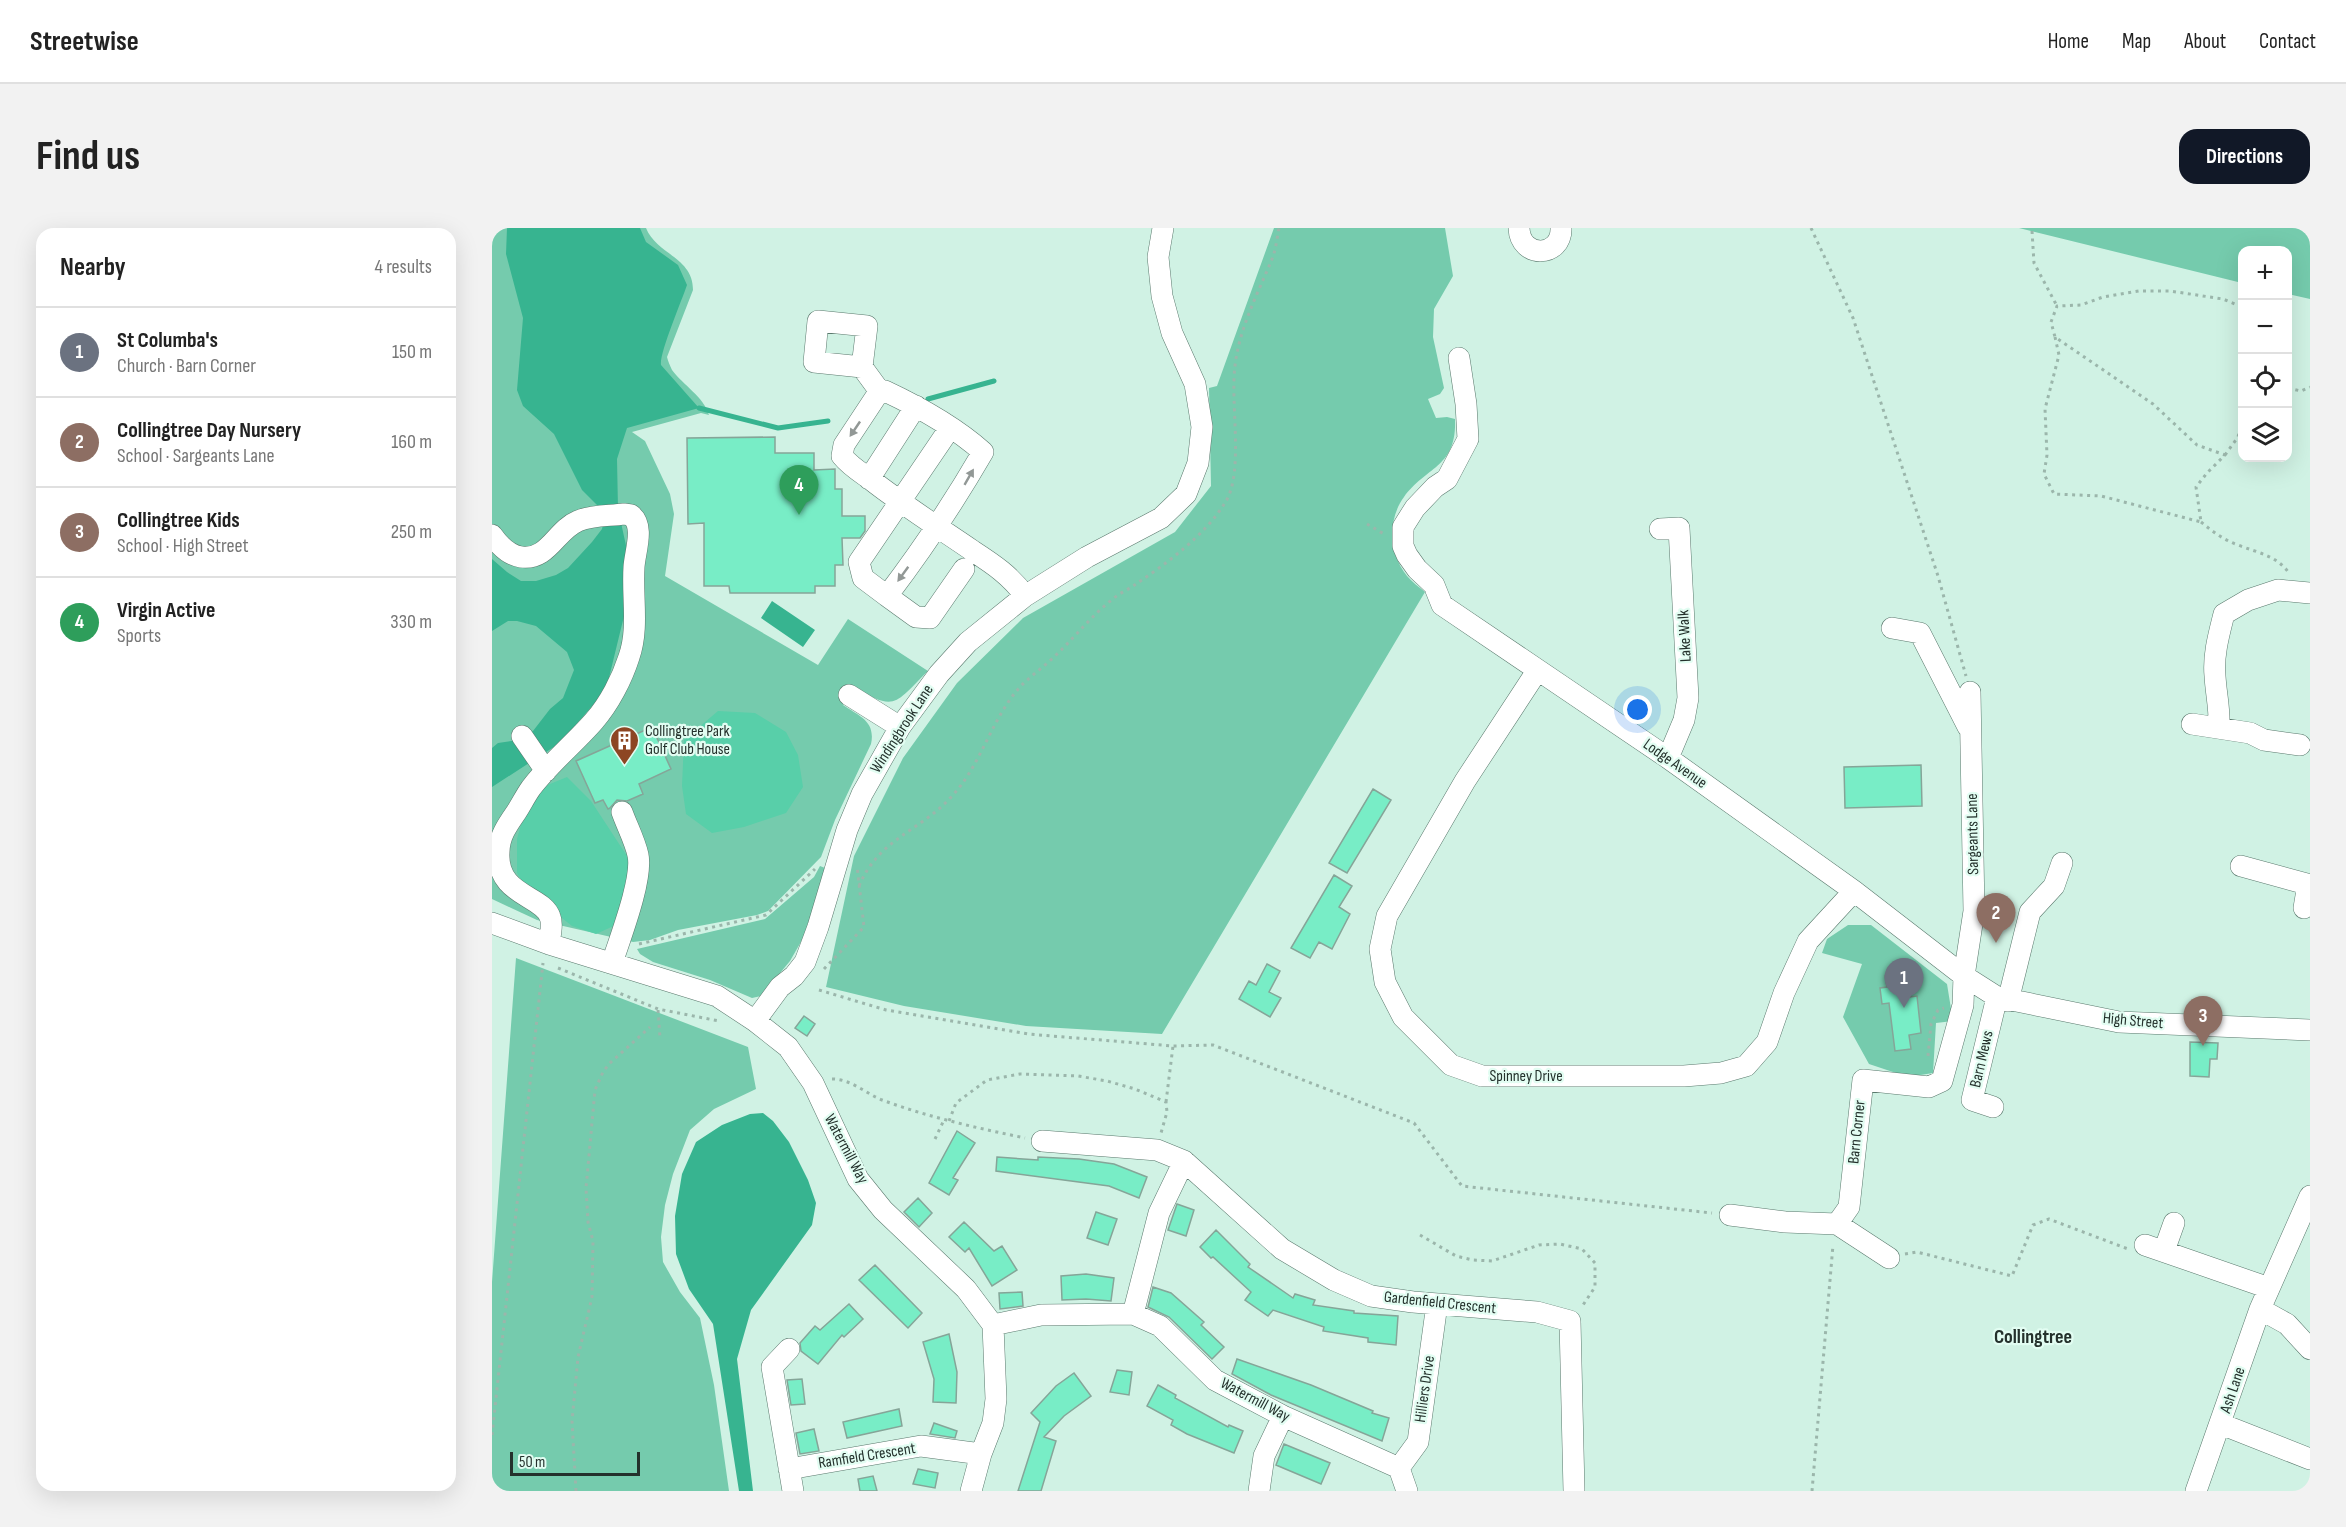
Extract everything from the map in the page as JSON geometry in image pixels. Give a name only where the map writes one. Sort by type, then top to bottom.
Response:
[{"type":"street","name":"Windingbrook Lane","points":[[755,1021],[780,987],[794,976],[805,962],[847,830],[862,794],[900,727],[939,674],[968,642],[1025,596],[1087,558],[1161,519],[1186,494],[1198,463],[1202,426],[1195,384],[1172,333],[1162,296],[1158,257],[1163,228]]},
{"type":"street","points":[[1519,228],[1523,243],[1528,248],[1542,251],[1554,246],[1561,228]]},
{"type":"street","name":"Lodge Avenue","points":[[1459,358],[1466,404],[1468,439],[1447,479],[1435,487],[1415,508],[1403,527],[1403,546],[1417,568],[1434,585],[1442,605],[1668,758],[1854,891],[1964,976]]},
{"type":"street","points":[[862,368],[881,393]]},
{"type":"street","points":[[887,596],[936,526],[971,475],[983,452],[916,406],[885,391],[877,395],[844,445],[842,456],[850,466],[900,502],[936,526],[1006,573],[1025,596]]},
{"type":"street","points":[[869,479],[916,406]]},
{"type":"street","points":[[950,428],[859,562],[863,578],[916,617],[930,618],[964,569]]},
{"type":"street","points":[[492,535],[510,553],[530,557],[545,551],[578,521],[624,514],[634,518],[638,534],[634,577],[636,626],[629,658],[606,705],[595,721],[542,765],[532,787],[507,824],[498,854],[505,878],[513,888],[546,909],[550,917],[546,953]]},
{"type":"street","name":"Lake Walk","points":[[1660,529],[1679,528],[1689,698],[1684,720],[1668,758]]},
{"type":"street","points":[[2219,728],[2220,708],[2214,675],[2216,649],[2224,614],[2248,600],[2278,590],[2310,593]]},
{"type":"street","points":[[1892,628],[1920,633],[1971,733]]},
{"type":"street","name":"Spinney Drive","points":[[1537,671],[1466,781],[1387,916],[1380,949],[1385,982],[1403,1017],[1451,1065],[1482,1076],[1684,1076],[1721,1073],[1746,1066],[1767,1042],[1784,993],[1808,941],[1854,891]]},
{"type":"street","name":"Sargeants Lane","points":[[1964,976],[1974,911],[1970,692]]},
{"type":"street","points":[[849,694],[900,727]]},
{"type":"street","points":[[2192,724],[2250,733],[2264,740],[2300,745]]},
{"type":"street","points":[[522,736],[542,765]]},
{"type":"street","points":[[612,963],[630,905],[639,863],[638,854],[622,812]]},
{"type":"street","points":[[2002,999],[2030,912],[2054,886],[2062,864]]},
{"type":"street","points":[[2241,867],[2309,885],[2304,908]]},
{"type":"street","points":[[492,922],[546,953],[612,963],[717,996],[755,1021]]},
{"type":"street","name":"High Street","points":[[1964,976],[2002,999],[2119,1022],[2310,1030]]},
{"type":"street","name":"Barn Corner","points":[[1837,1224],[1849,1207],[1863,1080],[1929,1086],[1942,1081],[1963,1005],[1964,976]]},
{"type":"street","name":"Barn Mews","points":[[1993,1107],[1972,1100],[2002,999]]},
{"type":"street","name":"Watermill Way","points":[[755,1021],[788,1047],[813,1083],[858,1179],[883,1210],[966,1289],[993,1325],[1041,1316],[1132,1314],[1160,1326],[1215,1380],[1283,1416],[1399,1468]]},
{"type":"street","name":"Gardenfield Crescent","points":[[1042,1141],[1157,1150],[1184,1161],[1282,1249],[1334,1280],[1371,1296],[1537,1312],[1570,1320]]},
{"type":"street","points":[[1132,1314],[1160,1212],[1184,1161]]},
{"type":"street","name":"Ash Lane","points":[[2196,1491],[2260,1310],[2310,1196]]},
{"type":"street","points":[[1730,1215],[1785,1222],[1837,1224],[1889,1258]]},
{"type":"street","points":[[2174,1223],[2154,1248],[2269,1288]]},
{"type":"street","name":"Hilliers Drive","points":[[1399,1468],[1418,1442],[1437,1304]]},
{"type":"street","points":[[2260,1310],[2287,1324],[2310,1349]]},
{"type":"street","points":[[1570,1320],[1574,1491]]},
{"type":"street","points":[[971,1491],[981,1454],[993,1423],[996,1399],[993,1325]]},
{"type":"street","points":[[789,1349],[771,1366],[793,1491]]},
{"type":"street","points":[[1259,1491],[1264,1456],[1283,1416]]},
{"type":"street","points":[[2220,1424],[2310,1459]]},
{"type":"street","name":"Ramfield Crescent","points":[[789,1469],[921,1446],[981,1454]]},
{"type":"street","points":[[1399,1468],[1407,1491]]},
{"type":"path","points":[[1811,228],[1853,318],[1935,565],[1970,692]]},
{"type":"path","points":[[2032,231],[2034,263],[2057,306],[2051,322],[2059,355],[2045,409],[2047,455],[2044,474],[2054,494],[2101,496],[2201,522],[2217,535],[2266,554],[2283,564],[2290,575]]},
{"type":"path","points":[[2057,306],[2081,305],[2103,297],[2139,291],[2169,291],[2223,299],[2238,305]]},
{"type":"path","points":[[2055,337],[2139,394],[2197,445],[2225,455]]},
{"type":"path","points":[[2292,389],[2301,391],[2310,387]]},
{"type":"path","points":[[2201,522],[2196,487],[2238,437]]},
{"type":"path","points":[[859,886],[869,866],[881,852],[936,812],[952,796],[974,766],[1018,689],[1056,656]]},
{"type":"path","points":[[822,971],[864,927],[856,864],[852,861]]},
{"type":"path","points":[[635,945],[766,915],[816,868]]},
{"type":"path","points":[[492,1436],[546,953],[533,958]]},
{"type":"path","points":[[554,967],[658,1009],[710,1018],[723,1023]]},
{"type":"path","points":[[819,990],[886,1010],[1028,1034],[1173,1046],[1213,1045],[1414,1123],[1462,1186],[1730,1215]]},
{"type":"path","points":[[658,1009],[660,1038]]},
{"type":"path","points":[[576,1491],[572,1421],[580,1349],[592,1297],[593,1241],[588,1222],[586,1188],[596,1090],[609,1064],[650,1027]]},
{"type":"path","points":[[1157,1150],[1167,1112],[1166,1102],[1173,1046]]},
{"type":"path","points":[[950,1121],[956,1102],[987,1080],[1020,1074],[1078,1076],[1107,1081],[1135,1089],[1166,1102]]},
{"type":"path","points":[[813,1083],[821,1079],[842,1079],[880,1099],[944,1120],[1042,1141]]},
{"type":"path","points":[[935,1139],[944,1120]]},
{"type":"path","points":[[1889,1258],[1917,1252],[2012,1276],[2033,1225],[2049,1219],[2132,1250],[2154,1248]]},
{"type":"path","points":[[1812,1491],[1830,1256],[1837,1224]]},
{"type":"path","points":[[1420,1234],[1456,1256],[1473,1260],[1492,1261],[1539,1245],[1560,1244],[1582,1249],[1595,1263],[1595,1287],[1589,1299],[1570,1320]]},
{"type":"shaded area","points":[[492,228],[646,228],[651,237],[687,270],[693,290],[667,357],[672,370],[703,402],[709,415],[701,413],[632,432],[645,441],[670,494],[674,514],[665,576],[818,665],[848,619],[928,671],[894,701],[878,700],[853,687],[843,705],[869,724],[871,744],[835,820],[821,857],[768,911],[678,930],[650,940],[633,942],[537,920],[492,899]]},
{"type":"shaded area","points":[[507,228],[640,228],[646,242],[678,265],[687,285],[667,339],[661,365],[699,408],[627,428],[617,459],[618,509],[627,550],[625,612],[606,690],[560,743],[492,787],[492,748],[498,743],[518,740],[533,731],[550,709],[563,698],[574,670],[567,652],[536,626],[508,621],[492,631],[492,559],[521,581],[536,581],[556,575],[568,568],[592,542],[602,529],[604,521],[600,508],[582,490],[554,434],[523,406],[517,390],[523,318],[506,254]]},
{"type":"shaded area","points":[[1274,228],[1445,228],[1453,276],[1434,309],[1433,337],[1444,388],[1440,394],[1428,399],[1436,418],[1455,419],[1454,435],[1446,457],[1404,497],[1395,516],[1392,537],[1401,567],[1409,578],[1425,592],[1162,1034],[1026,1026],[904,1006],[826,987],[854,856],[903,758],[957,683],[1023,618],[1175,532],[1211,486],[1209,388],[1217,386]]},
{"type":"shaded area","points":[[2019,228],[2310,228],[2310,299],[2292,295],[2292,246],[2238,246],[2238,282]]},
{"type":"shaded area","points":[[772,601],[815,630],[803,647],[761,618]]},
{"type":"shaded area","points":[[718,711],[755,713],[786,732],[798,755],[803,787],[786,813],[744,827],[712,833],[686,814],[682,786],[684,740]]},
{"type":"shaded area","points":[[567,777],[591,801],[629,859],[631,889],[618,924],[596,934],[572,926],[529,892],[517,873],[517,839],[522,821],[545,786]]},
{"type":"shaded area","points":[[820,866],[825,868],[806,933],[790,961],[761,996],[752,998],[710,980],[653,962],[640,954],[637,949],[765,919],[814,877]]},
{"type":"shaded area","points":[[1848,925],[1871,925],[1947,984],[1953,1021],[1936,1023],[1933,1073],[1908,1077],[1869,1064],[1843,1017],[1862,964],[1822,953],[1827,939]]},
{"type":"shaded area","points":[[516,958],[748,1047],[756,1089],[714,1109],[690,1130],[673,1174],[665,1205],[661,1237],[663,1262],[680,1292],[700,1318],[714,1385],[729,1491],[492,1491],[492,1282]]},
{"type":"shaded area","points":[[763,1113],[773,1121],[789,1142],[808,1180],[816,1203],[812,1225],[751,1310],[737,1359],[753,1491],[739,1491],[713,1324],[689,1289],[676,1254],[675,1216],[682,1174],[696,1142],[722,1125],[750,1114]]},
{"type":"building","points":[[775,437],[775,453],[814,453],[814,470],[835,469],[835,489],[842,489],[842,516],[865,516],[865,531],[860,538],[842,538],[843,565],[835,565],[835,586],[815,586],[815,593],[730,593],[729,586],[704,586],[704,523],[688,524],[687,438]]},
{"type":"building","name":"Collingtree Park Golf Club House","points":[[652,727],[671,769],[639,784],[643,794],[627,801],[617,800],[608,809],[603,800],[595,803],[576,761]]},
{"type":"building","points":[[1921,765],[1922,806],[1845,808],[1844,767]]},
{"type":"building","points":[[1373,789],[1391,800],[1347,873],[1329,863]]},
{"type":"building","points":[[1334,875],[1352,886],[1339,907],[1350,914],[1332,949],[1319,942],[1310,958],[1291,948]]},
{"type":"building","points":[[1267,964],[1280,971],[1269,992],[1281,998],[1270,1017],[1239,999],[1249,981],[1256,985]]},
{"type":"building","points":[[1900,974],[1903,998],[1917,996],[1921,1033],[1909,1035],[1911,1049],[1895,1051],[1889,1003],[1882,1004],[1880,988],[1887,987],[1885,976]]},
{"type":"building","points":[[804,1016],[815,1024],[807,1036],[795,1028]]},
{"type":"building","points":[[2190,1042],[2218,1043],[2217,1059],[2210,1059],[2209,1077],[2190,1076]]},
{"type":"building","points":[[957,1131],[975,1143],[953,1178],[958,1180],[949,1195],[929,1183]]},
{"type":"building","points":[[997,1157],[1038,1160],[1038,1157],[1079,1159],[1114,1164],[1147,1177],[1139,1198],[1109,1186],[996,1171]]},
{"type":"building","points":[[918,1198],[932,1213],[919,1227],[904,1212]]},
{"type":"building","points":[[1177,1204],[1194,1210],[1186,1236],[1168,1230]]},
{"type":"building","points":[[1096,1212],[1117,1219],[1108,1245],[1087,1238]]},
{"type":"building","points":[[964,1222],[994,1251],[1002,1246],[1017,1270],[992,1286],[969,1248],[965,1252],[949,1237]]},
{"type":"building","points":[[1216,1230],[1250,1264],[1248,1267],[1293,1298],[1295,1294],[1315,1300],[1313,1305],[1354,1311],[1354,1313],[1398,1316],[1396,1345],[1368,1342],[1368,1338],[1323,1331],[1324,1327],[1273,1310],[1268,1316],[1245,1300],[1251,1292],[1200,1247]]},
{"type":"building","points":[[875,1265],[922,1313],[908,1328],[859,1280]]},
{"type":"building","points":[[1086,1274],[1114,1278],[1111,1301],[1062,1300],[1061,1276]]},
{"type":"building","points":[[1153,1287],[1171,1293],[1204,1322],[1201,1325],[1224,1347],[1212,1359],[1169,1317],[1148,1307]]},
{"type":"building","points":[[1022,1292],[1023,1306],[1000,1309],[999,1293]]},
{"type":"building","points":[[849,1304],[863,1319],[844,1337],[842,1335],[818,1364],[801,1351],[800,1343],[815,1326],[820,1330]]},
{"type":"building","points":[[949,1334],[957,1372],[956,1403],[933,1402],[934,1379],[923,1342]]},
{"type":"building","points":[[1237,1359],[1311,1385],[1373,1411],[1372,1413],[1389,1418],[1382,1441],[1271,1395],[1232,1374]]},
{"type":"building","points":[[1117,1370],[1132,1372],[1129,1395],[1110,1392]]},
{"type":"building","points":[[1074,1373],[1091,1396],[1064,1416],[1044,1437],[1056,1441],[1041,1491],[1018,1491],[1040,1422],[1031,1413],[1056,1386]]},
{"type":"building","points":[[802,1379],[805,1404],[791,1405],[787,1380]]},
{"type":"building","points":[[1158,1385],[1176,1395],[1175,1398],[1228,1427],[1229,1425],[1243,1431],[1234,1453],[1187,1434],[1171,1425],[1173,1420],[1147,1406]]},
{"type":"building","points":[[899,1409],[902,1426],[847,1438],[843,1422]]},
{"type":"building","points":[[934,1423],[957,1431],[955,1438],[930,1434]]},
{"type":"building","points":[[814,1429],[819,1451],[800,1454],[796,1433]]},
{"type":"building","points":[[1284,1444],[1330,1463],[1321,1484],[1276,1465]]},
{"type":"building","points":[[918,1469],[938,1473],[935,1488],[913,1484]]},
{"type":"building","points":[[873,1476],[877,1491],[860,1491],[858,1479]]},
{"type":"waterway","points":[[928,399],[994,381]]},
{"type":"waterway","points":[[699,408],[778,428],[828,421]]},
{"type":"place","name":"Virgin Active","points":[[799,515]]},
{"type":"place","name":"Collingtree Park Golf Club House","points":[[624,766]]},
{"type":"place","name":"Collingtree Day Nursery","points":[[1996,943]]},
{"type":"place","name":"St Columba's","points":[[1904,1008]]},
{"type":"place","name":"Collingtree Kids","points":[[2203,1046]]},
{"type":"district","name":"Collingtree","points":[[2033,1337]]}]
